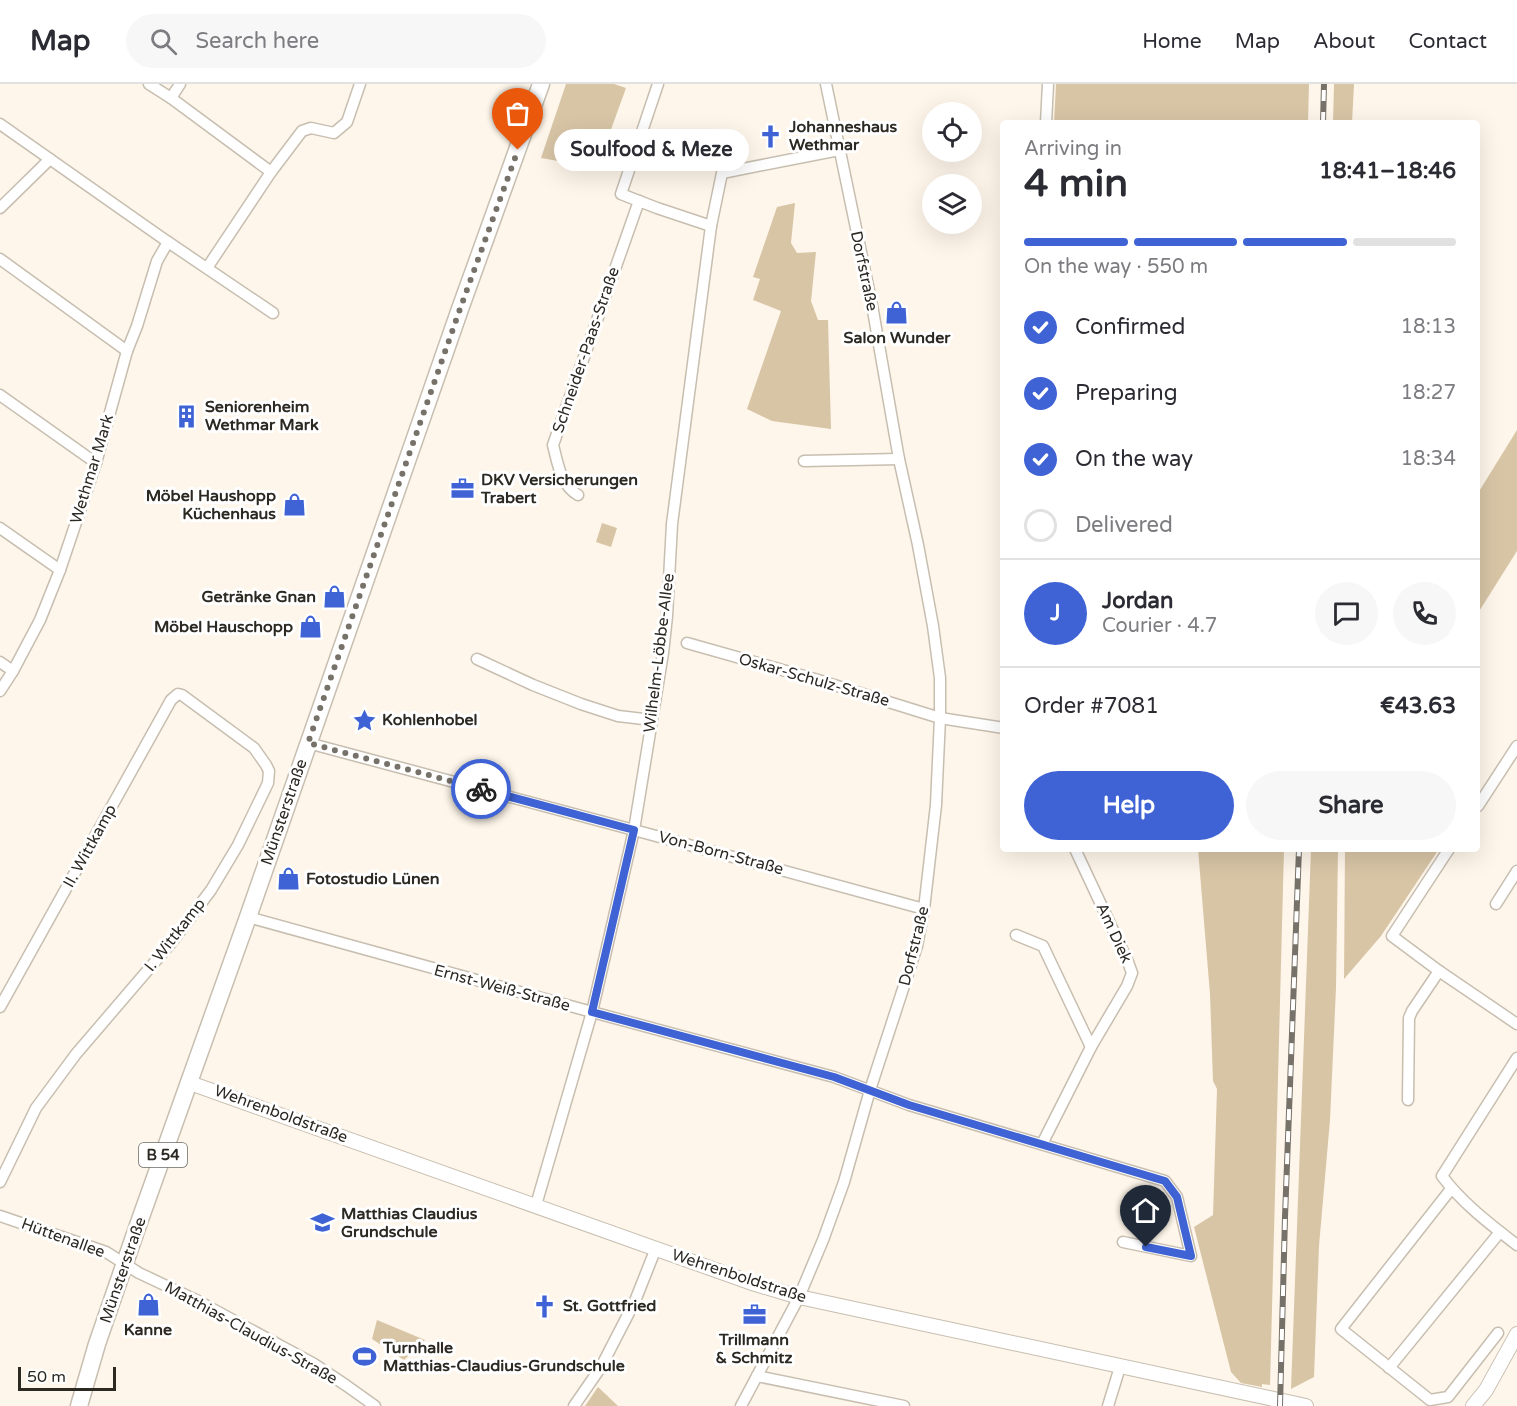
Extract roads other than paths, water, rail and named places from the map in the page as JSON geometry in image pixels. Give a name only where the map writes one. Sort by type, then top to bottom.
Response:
[{"type":"main road","name":"Münsterstraße","points":[[79,1406],[97,1344],[541,84]]},
{"type":"street","points":[[149,84],[271,172]]},
{"type":"street","points":[[171,98],[180,84]]},
{"type":"street","points":[[207,268],[271,172],[302,131],[311,128],[334,132],[346,122],[360,84]]},
{"type":"street","points":[[658,84],[621,194],[711,226]]},
{"type":"street","name":"Dorfstraße","points":[[741,1406],[799,1298],[837,1201],[917,946],[924,909],[936,805],[940,678],[933,626],[899,459],[872,304],[826,84]]},
{"type":"street","points":[[1046,120],[1048,84]]},
{"type":"street","points":[[0,124],[273,313]]},
{"type":"street","name":"Wilhelm-Löbbe-Allee","points":[[536,1205],[592,1012],[634,830],[667,616],[672,524],[711,226],[722,173],[839,150]]},
{"type":"street","points":[[0,208],[50,159]]},
{"type":"street","name":"Schneider-Paas-Straße","points":[[578,495],[560,476],[553,445],[639,201]]},
{"type":"street","name":"Wethmar Mark","points":[[0,691],[40,620],[60,570],[96,463],[127,351],[157,261],[168,242]]},
{"type":"street","points":[[0,258],[127,351]]},
{"type":"street","points":[[0,395],[96,463]]},
{"type":"street","points":[[804,461],[899,459]]},
{"type":"street","points":[[0,528],[60,570]]},
{"type":"street","name":"Oskar-Schulz-Straße","points":[[687,643],[940,717],[1000,727]]},
{"type":"street","points":[[477,659],[581,704],[618,716],[652,720]]},
{"type":"street","points":[[0,662],[13,671]]},
{"type":"street","name":"II. Wittkamp","points":[[0,1007],[171,700],[178,694],[186,697]]},
{"type":"street","name":"I. Wittkamp","points":[[0,1182],[36,1108],[76,1054],[171,943],[211,890],[268,783],[269,771],[254,748],[186,697]]},
{"type":"street","name":"Von-Born-Straße","points":[[308,743],[924,909]]},
{"type":"street","points":[[1480,803],[1515,754]]},
{"type":"street","name":"Am Diek","points":[[1042,1144],[1091,1047],[1127,986],[1132,973],[1076,852]]},
{"type":"street","points":[[1447,852],[1392,936],[1517,1024]]},
{"type":"street","points":[[1496,904],[1517,871]]},
{"type":"street","name":"Ernst-Weiß-Straße","points":[[248,917],[834,1077],[909,1105],[1165,1181],[1177,1197],[1191,1256],[1124,1242]]},
{"type":"street","points":[[1016,936],[1043,946],[1091,1047]]},
{"type":"street","points":[[1408,1100],[1409,1018],[1439,971]]},
{"type":"street","points":[[1517,1058],[1442,1176],[1451,1189],[1517,1245]]},
{"type":"street","name":"Wehrenboldstraße","points":[[190,1083],[799,1298],[1306,1406]]},
{"type":"street","points":[[1451,1189],[1341,1329],[1430,1400],[1448,1396],[1498,1333]]},
{"type":"street","name":"Hüttenallee","points":[[0,1216],[106,1252],[125,1264]]},
{"type":"street","points":[[1389,1368],[1500,1232]]},
{"type":"street","points":[[574,1406],[601,1367],[635,1301],[656,1248]]},
{"type":"street","name":"Matthias-Claudius-Straße","points":[[125,1264],[314,1364],[375,1406]]},
{"type":"street","points":[[1473,1406],[1486,1390],[1517,1334]]},
{"type":"street","points":[[1108,1406],[1120,1366]]},
{"type":"street","points":[[757,1376],[904,1406]]},
{"type":"railway","points":[[1323,120],[1324,84]]},
{"type":"railway","points":[[1280,1406],[1299,852]]},
{"type":"place","name":"Johanneshaus Wethmar","points":[[771,136]]},
{"type":"place","name":"Soulfood & Meze","points":[[518,150]]},
{"type":"place","name":"Salon Wunder","points":[[897,313]]},
{"type":"place","name":"Seniorenheim Wethmar Mark","points":[[187,416]]},
{"type":"place","name":"DKV Versicherungen Trabert","points":[[463,489]]},
{"type":"place","name":"Möbel Haushopp Küchenhaus","points":[[294,505]]},
{"type":"place","name":"Getränke Gnan","points":[[334,597]]},
{"type":"place","name":"Möbel Hauschopp","points":[[311,627]]},
{"type":"place","name":"Kohlenhobel","points":[[364,720]]},
{"type":"place","name":"Fotostudio Lünen","points":[[288,879]]},
{"type":"place","name":"Matthias Claudius Grundschule","points":[[323,1223]]},
{"type":"place","name":"Kanne","points":[[148,1305]]},
{"type":"place","name":"St. Gottfried","points":[[545,1306]]},
{"type":"place","name":"Trillmann & Schmitz","points":[[754,1315]]},
{"type":"place","name":"Turnhalle Matthias-Claudius-Grundschule","points":[[365,1357]]}]
